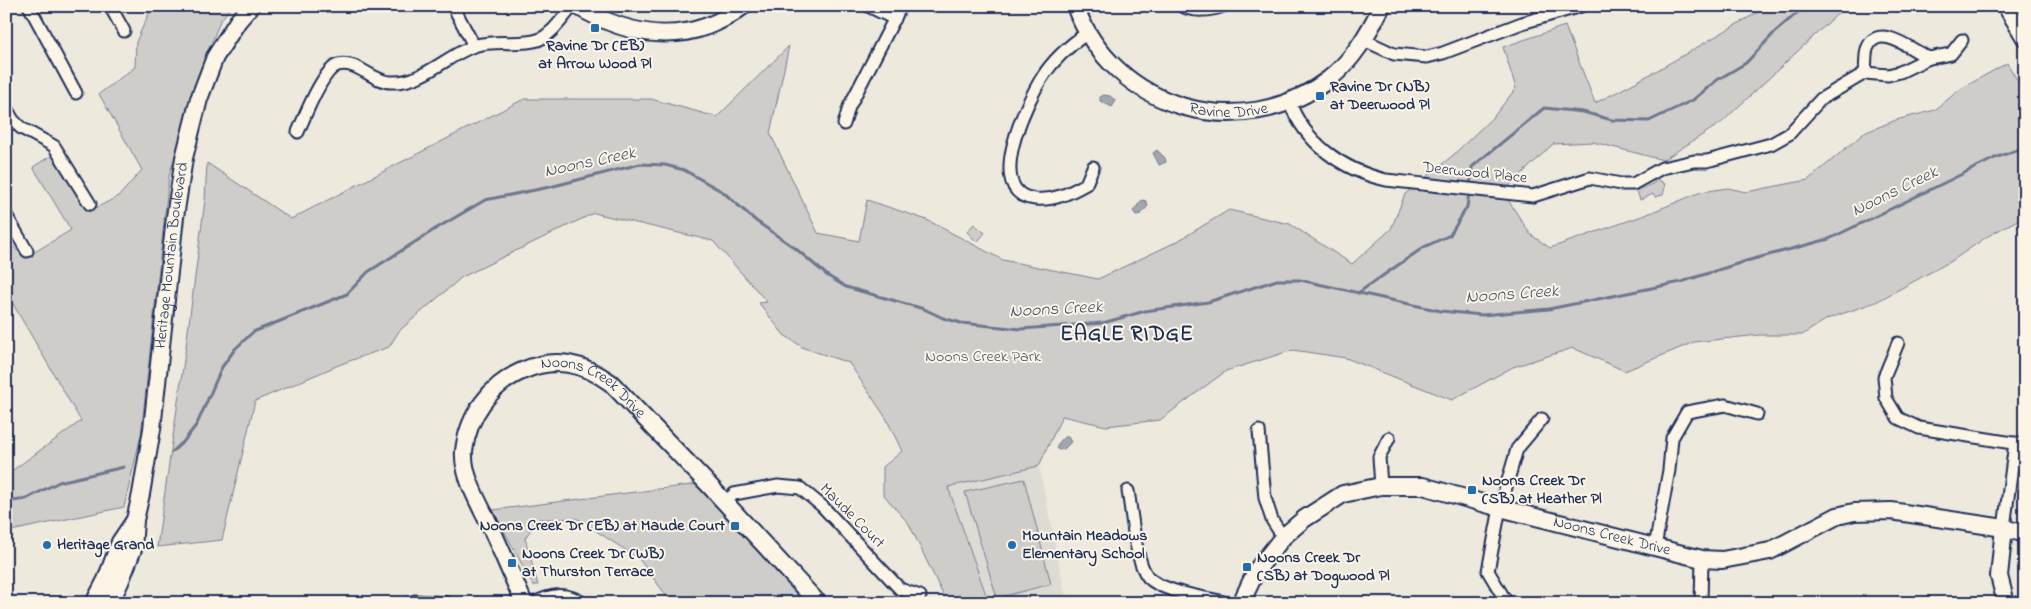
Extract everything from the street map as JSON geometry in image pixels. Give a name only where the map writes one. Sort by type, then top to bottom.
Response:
[{"type":"street","points":[[29,6],[76,93]]},
{"type":"street","points":[[110,6],[124,31]]},
{"type":"street","name":"Heritage Mountain Boulevard","points":[[110,603],[133,549],[135,520],[152,428],[175,217],[186,153],[199,99],[215,56],[238,20],[251,6]]},
{"type":"street","points":[[453,6],[474,46]]},
{"type":"street","points":[[298,132],[312,102],[332,69],[347,60],[374,78],[401,82],[420,75],[474,46],[537,40],[548,34],[575,6],[628,30],[663,35],[703,27],[725,18],[743,6]]},
{"type":"street","points":[[868,6],[895,19]]},
{"type":"street","points":[[844,124],[848,107],[901,6]]},
{"type":"street","name":"Ravine Drive","points":[[1075,6],[1087,34],[1101,54],[1119,72],[1145,90],[1174,104],[1198,110],[1235,114],[1251,112],[1289,101],[1328,80],[1344,65],[1364,40],[1382,6]]},
{"type":"street","points":[[1182,6],[1194,10],[1223,6]]},
{"type":"street","points":[[1364,40],[1394,54],[1427,57],[1443,53],[1522,23],[1581,6]]},
{"type":"street","points":[[2006,6],[2025,38]]},
{"type":"street","points":[[1087,34],[1055,60],[1033,92],[1019,126],[1012,152],[1010,181],[1018,195],[1028,199],[1054,199],[1086,184],[1094,167]]},
{"type":"street","points":[[1929,58],[1918,53],[1902,41],[1881,37],[1867,48],[1865,73],[1888,75],[1900,72],[1929,58],[1951,54],[1962,40]]},
{"type":"street","name":"Deerwood Place","points":[[1289,101],[1295,116],[1306,133],[1330,155],[1342,164],[1374,177],[1533,196],[1590,178],[1621,184],[1632,184],[1662,168],[1694,161],[1707,161],[1771,144],[1789,134],[1821,99],[1865,73]]},
{"type":"street","points":[[6,108],[13,120],[21,128],[54,146],[90,204]]},
{"type":"street","points":[[6,215],[27,251]]},
{"type":"street","points":[[1898,343],[1884,377],[1886,398],[1898,418],[1919,428],[2020,444],[2004,528],[1999,576],[2006,603]]},
{"type":"street","name":"Noons Creek Drive","points":[[524,603],[476,497],[467,473],[464,452],[468,434],[483,401],[492,390],[514,374],[535,366],[558,363],[583,367],[612,384],[818,603]]},
{"type":"street","points":[[1655,546],[1670,470],[1672,438],[1687,412],[1725,405],[1757,414]]},
{"type":"street","points":[[1507,603],[1488,571],[1500,508],[1516,449],[1542,419]]},
{"type":"street","points":[[1259,431],[1265,498],[1272,520],[1283,536]]},
{"type":"street","points":[[1381,486],[1379,457],[1389,438]]},
{"type":"street","name":"Maude Court","points":[[725,502],[734,494],[778,486],[800,488],[822,506],[900,590],[920,596]]},
{"type":"street","name":"Noons Creek Drive","points":[[1241,603],[1256,570],[1283,536],[1304,519],[1344,494],[1381,486],[1423,486],[1500,508],[1702,559],[1722,560],[1770,552],[1836,516],[1854,512],[1890,511],[2004,528],[2025,534]]},
{"type":"street","points":[[1128,491],[1139,559],[1149,578],[1166,587],[1228,603]]},
{"type":"street","name":"Heritage Mountain Boulevard","points":[[94,603],[106,580],[120,542],[135,520]]},
{"type":"street","points":[[1701,603],[1702,559]]},
{"type":"street","points":[[534,603],[559,594],[572,597],[583,603]]},
{"type":"street","points":[[411,603],[423,601],[447,603]]},
{"type":"shaded area","points":[[1104,95],[1110,96],[1116,101],[1112,107],[1100,101],[1100,97]]},
{"type":"shaded area","points":[[1157,150],[1165,158],[1166,162],[1159,165],[1153,153]]},
{"type":"shaded area","points":[[1142,200],[1146,201],[1148,206],[1141,214],[1136,215],[1133,211]]},
{"type":"shaded area","points":[[1064,437],[1068,437],[1071,442],[1064,449],[1057,449],[1057,445]]},
{"type":"shaded area","name":"Mountain Meadows Elementary School","points":[[1039,466],[1067,603],[990,603],[948,487]]},
{"type":"green space","points":[[156,6],[232,6],[220,21],[202,68],[169,176],[141,435],[124,507],[6,532],[6,475],[81,421],[6,292],[6,239],[25,258],[71,230],[33,167],[52,155],[88,212],[119,196],[142,170],[99,94],[135,67],[136,42],[149,13]]},
{"type":"green space","name":"Noons Creek Park","points":[[1769,6],[1846,6],[1721,123],[1663,160],[1593,142],[1553,144],[1503,192],[1530,234],[1550,248],[1645,215],[1701,192],[1728,188],[1746,192],[1808,180],[1864,133],[1896,120],[1935,110],[1959,90],[2007,63],[2025,93],[2025,216],[1988,236],[1953,260],[1876,302],[1827,319],[1802,335],[1759,335],[1694,342],[1625,371],[1573,348],[1513,367],[1452,400],[1346,358],[1293,350],[1226,371],[1160,420],[1106,426],[1062,416],[1039,466],[948,487],[989,603],[947,603],[909,524],[883,494],[883,467],[902,451],[886,418],[849,363],[804,348],[784,335],[759,303],[767,302],[713,241],[594,213],[462,277],[399,331],[389,347],[341,364],[255,401],[222,540],[157,547],[186,346],[205,200],[207,163],[291,219],[524,99],[651,99],[717,117],[789,46],[770,133],[818,233],[859,241],[867,200],[927,220],[1003,260],[1098,279],[1176,242],[1229,210],[1290,224],[1352,264],[1391,229],[1405,194],[1451,157],[1495,115],[1516,88],[1503,47],[1565,26],[1595,103],[1661,68]]},
{"type":"green space","points":[[1656,179],[1664,183],[1663,195],[1655,197],[1653,194],[1640,200],[1637,191],[1654,183]]},
{"type":"green space","points":[[974,224],[985,233],[977,242],[967,232]]},
{"type":"green space","points":[[1024,479],[1051,584],[997,598],[965,492]]},
{"type":"green space","points":[[699,484],[809,603],[672,603],[639,559],[578,519],[538,519],[525,538],[538,585],[533,585],[493,510]]},
{"type":"waterway","points":[[1470,186],[1472,167],[1544,108],[1583,112],[1612,120],[1649,121],[1693,100],[1717,80],[1746,63],[1776,31],[1805,6]]},
{"type":"waterway","name":"Noons Creek","points":[[172,452],[184,441],[197,424],[222,367],[235,349],[253,332],[347,294],[368,272],[485,200],[550,187],[640,164],[665,165],[684,170],[723,192],[756,221],[795,248],[828,276],[846,287],[924,309],[943,318],[961,323],[1021,329],[1103,323],[1145,311],[1208,302],[1277,280],[1300,280],[1441,311],[1482,315],[1549,309],[1681,282],[1746,261],[1829,239],[1995,158],[2025,147]]},
{"type":"waterway","points":[[1358,293],[1424,247],[1450,235],[1467,207],[1469,192]]},
{"type":"waterway","name":"Noons Creek","points":[[6,502],[26,499],[59,482],[124,467]]},
{"type":"place","name":"Ravine Dr (EB) at Arrow Wood Pl","points":[[595,28]]},
{"type":"place","name":"Ravine Dr (NB) at Deerwood Pl","points":[[1320,96]]},
{"type":"place","name":"Noons Creek Dr (SB) at Heather Pl","points":[[1472,490]]},
{"type":"place","name":"Noons Creek Dr (EB) at Maude Court","points":[[735,526]]},
{"type":"place","name":"Heritage Grand","points":[[47,545]]},
{"type":"place","name":"Mountain Meadows Elementary School","points":[[1012,545]]},
{"type":"place","name":"Noons Creek Dr (WB) at Thurston Terrace","points":[[512,563]]},
{"type":"place","name":"Noons Creek Dr (SB) at Dogwood Pl","points":[[1247,567]]},
{"type":"district","name":"EAGLE RIDGE","points":[[1127,335]]}]
